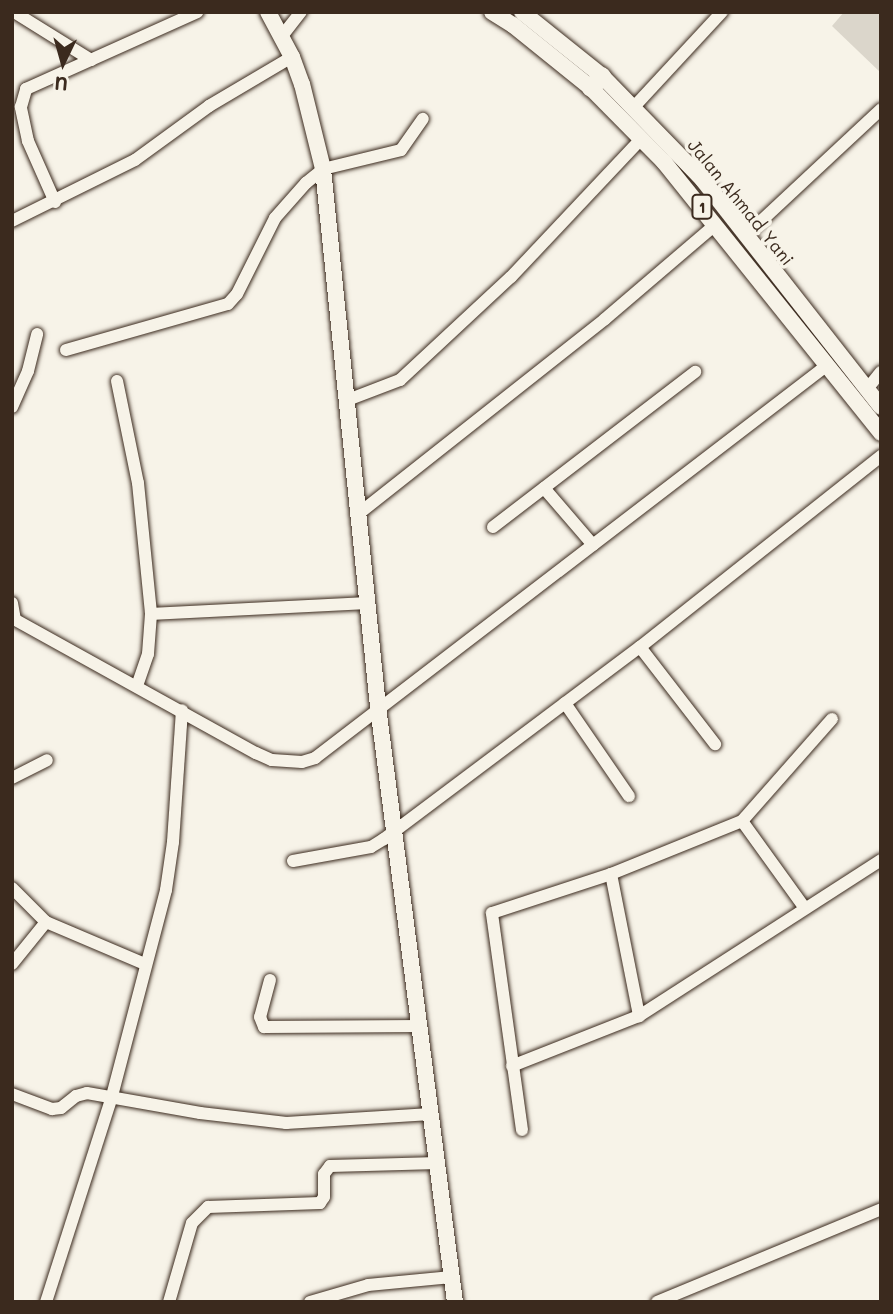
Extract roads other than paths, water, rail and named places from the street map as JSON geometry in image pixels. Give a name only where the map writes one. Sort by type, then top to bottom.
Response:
[{"type":"main road","points":[[268,12],[292,57],[323,169],[378,707],[455,1302]]},
{"type":"main road","name":"1","points":[[492,12],[596,82],[641,139],[679,179],[881,433]]},
{"type":"main road","name":"Jalan Ahmad Yani","points":[[522,12],[596,82],[634,108],[703,180],[881,407]]},
{"type":"street","points":[[14,12],[90,60]]},
{"type":"street","points":[[55,202],[28,141],[21,100],[30,86],[197,12]]},
{"type":"street","points":[[282,36],[301,12]]},
{"type":"street","points":[[634,108],[722,12]]},
{"type":"street","points":[[12,221],[55,202],[153,149],[209,106],[292,57]]},
{"type":"street","points":[[745,236],[881,109]]},
{"type":"street","points":[[66,350],[228,304],[237,294],[278,212],[323,169],[401,150],[423,119]]},
{"type":"street","points":[[345,401],[400,380],[511,277],[641,139]]},
{"type":"street","points":[[357,515],[605,319],[715,225]]},
{"type":"street","points":[[12,407],[29,371],[37,334]]},
{"type":"street","points":[[12,603],[14,619],[256,753],[287,762],[315,758],[378,707],[826,366]]},
{"type":"street","points":[[493,527],[695,372]]},
{"type":"street","points":[[867,389],[881,372]]},
{"type":"street","points":[[117,381],[138,483],[151,614],[148,654],[137,686]]},
{"type":"street","points":[[293,861],[370,846],[394,832],[640,647],[881,456]]},
{"type":"street","points":[[544,488],[593,545]]},
{"type":"street","points":[[151,614],[368,603]]},
{"type":"street","points":[[640,647],[715,744]]},
{"type":"street","points":[[565,703],[629,796]]},
{"type":"street","points":[[46,1302],[112,1096],[169,874],[182,710]]},
{"type":"street","points":[[522,1130],[492,913],[611,874],[741,821],[832,719]]},
{"type":"street","points":[[12,778],[47,760]]},
{"type":"street","points":[[741,821],[804,907]]},
{"type":"street","points":[[512,1066],[639,1016],[804,907],[881,860]]},
{"type":"street","points":[[611,874],[639,1016]]},
{"type":"street","points":[[12,888],[46,922],[145,964]]},
{"type":"street","points":[[12,964],[46,922]]},
{"type":"street","points":[[270,980],[260,1017],[264,1027],[421,1026]]},
{"type":"street","points":[[12,1094],[52,1109],[66,1106],[83,1093],[200,1113],[286,1123],[432,1114]]},
{"type":"street","points":[[169,1302],[192,1223],[208,1207],[320,1203],[324,1196],[324,1174],[330,1166],[438,1163]]},
{"type":"street","points":[[657,1302],[686,1296],[881,1209]]},
{"type":"street","points":[[310,1302],[368,1285],[452,1277]]}]
